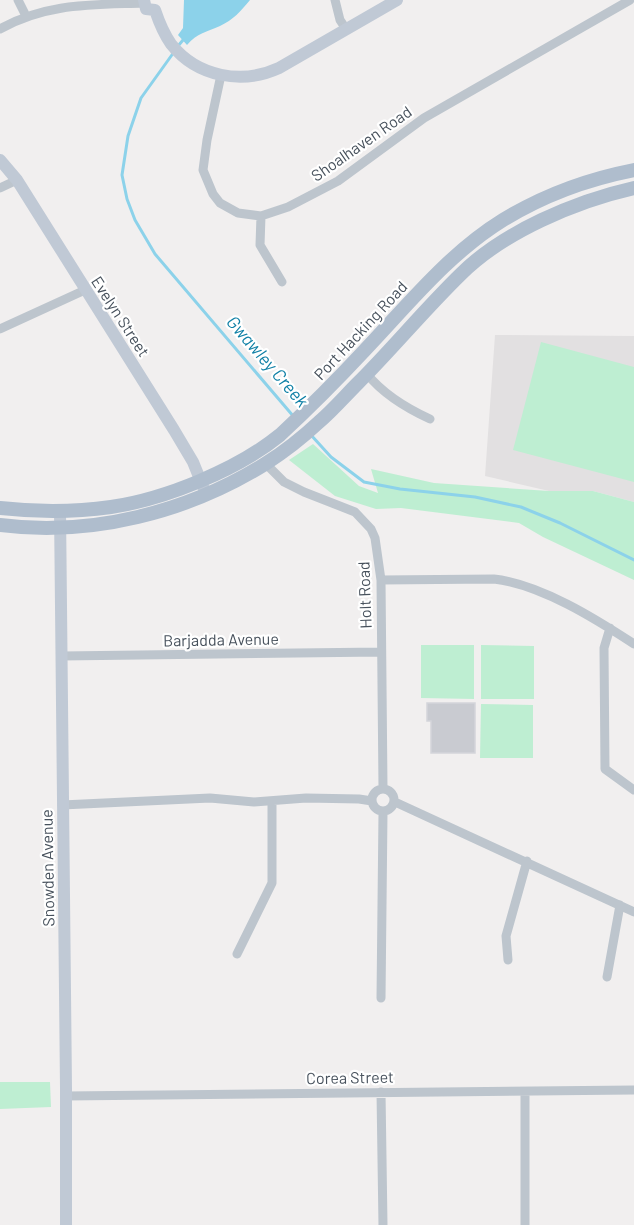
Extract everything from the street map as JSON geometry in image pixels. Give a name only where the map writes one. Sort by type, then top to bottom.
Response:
[{"type":"main road","name":"Port Hacking Road","points":[[0,508],[60,510],[113,507],[202,480],[257,451],[280,435],[307,410],[365,351],[413,296],[465,249],[501,221],[540,200],[634,170]]},
{"type":"main road","name":"Port Hacking Road","points":[[0,525],[60,527],[143,516],[169,509],[206,494],[266,464],[319,422],[462,273],[496,246],[586,201],[634,188]]},
{"type":"street","points":[[18,0],[26,16]]},
{"type":"street","points":[[334,0],[337,12],[346,29]]},
{"type":"street","points":[[0,30],[26,16],[70,6],[144,1],[146,9],[157,5],[171,43],[197,66],[221,75],[248,77],[269,72],[397,0]]},
{"type":"street","name":"Shoalhaven Road","points":[[261,216],[288,207],[338,181],[424,118],[630,0]]},
{"type":"street","points":[[221,75],[203,170],[213,194],[220,203],[238,213],[261,216],[260,245],[282,282]]},
{"type":"street","name":"Evelyn Street","points":[[0,160],[17,180],[184,446],[202,480],[206,494]]},
{"type":"street","points":[[0,188],[17,180]]},
{"type":"street","points":[[0,329],[85,290]]},
{"type":"street","points":[[367,374],[378,387],[401,404],[430,418]]},
{"type":"street","name":"Holt Road","points":[[266,464],[284,482],[348,508],[363,518],[375,538],[381,580],[383,789]]},
{"type":"street","name":"Snowden Avenue","points":[[60,510],[66,1225]]},
{"type":"street","points":[[381,580],[494,579],[510,581],[537,591],[610,628],[634,644]]},
{"type":"street","points":[[610,628],[604,648],[605,769],[634,790]]},
{"type":"street","name":"Barjadda Avenue","points":[[62,656],[381,652]]},
{"type":"street","points":[[395,802],[389,810],[383,812],[377,810],[372,801],[375,792],[383,789],[392,792],[395,802],[634,912]]},
{"type":"street","points":[[62,805],[210,798],[254,802],[327,798],[372,801]]},
{"type":"street","points":[[237,954],[272,883],[272,801]]},
{"type":"street","points":[[381,998],[383,812]]},
{"type":"street","points":[[508,960],[506,936],[527,861]]},
{"type":"street","points":[[607,977],[620,905]]},
{"type":"street","name":"Corea Street","points":[[66,1096],[634,1090]]},
{"type":"street","points":[[381,1092],[383,1225]]},
{"type":"street","points":[[525,1092],[525,1225]]},
{"type":"shaded area","points":[[495,335],[634,336],[634,502],[593,491],[549,491],[485,476]]},
{"type":"green space","points":[[541,342],[634,367],[634,482],[513,450]]},
{"type":"green space","points":[[313,444],[359,486],[378,493],[371,469],[434,483],[549,491],[593,491],[634,502],[634,580],[543,537],[519,523],[401,508],[376,509],[335,496],[289,460]]},
{"type":"green space","points":[[421,645],[474,645],[474,699],[421,698]]},
{"type":"green space","points":[[481,645],[534,646],[534,699],[481,699]]},
{"type":"green space","points":[[481,704],[533,705],[533,758],[480,758]]},
{"type":"green space","points":[[0,1082],[50,1082],[51,1107],[0,1109]]},
{"type":"water","points":[[184,0],[250,0],[229,21],[198,35],[187,45],[178,35],[183,28]]},
{"type":"building","points":[[427,703],[475,703],[475,753],[431,753],[431,721],[427,721]]},
{"type":"waterway","name":"Gwawley Creek","points":[[178,46],[183,40]]},
{"type":"waterway","name":"Gwawley Creek","points":[[174,52],[141,98],[128,136],[122,175],[127,199],[135,220],[155,254],[294,417]]},
{"type":"waterway","name":"Gwawley Creek","points":[[311,435],[331,457],[364,482],[400,489],[475,497],[521,507],[560,523],[634,560]]}]
